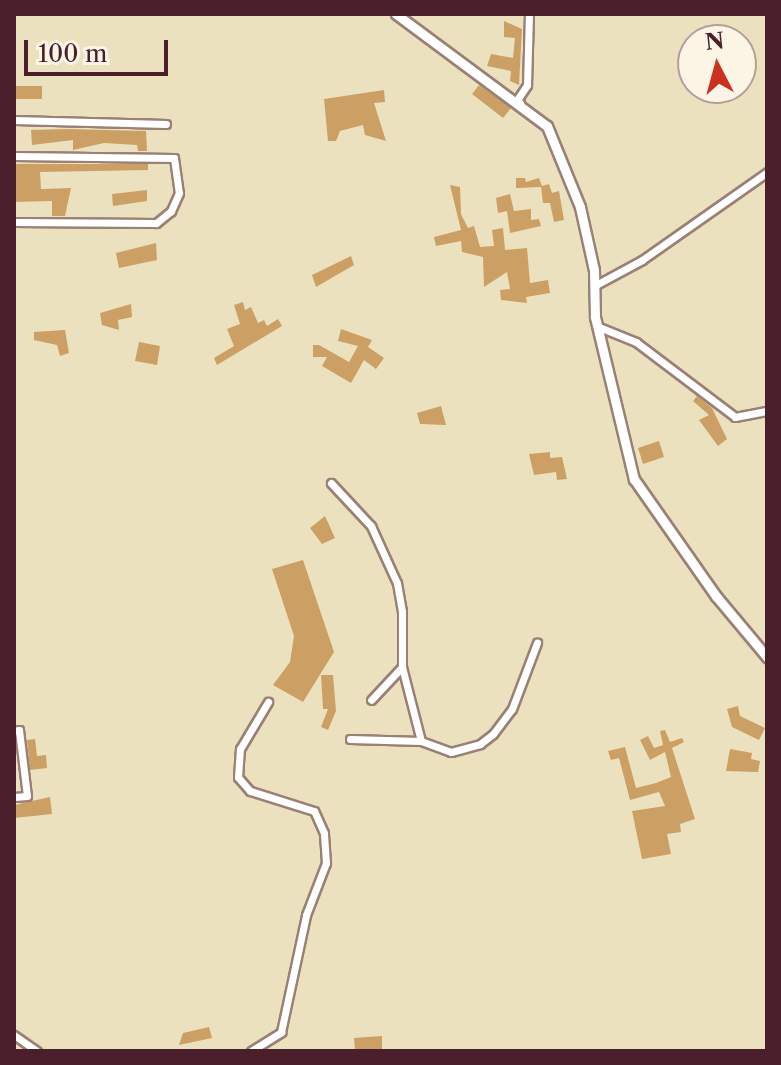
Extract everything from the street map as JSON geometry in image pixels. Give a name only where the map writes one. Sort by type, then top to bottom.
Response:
[{"type":"street","points":[[396,14],[528,110]]},
{"type":"street","points":[[529,14],[527,85],[517,100],[547,126],[580,207],[599,327],[634,479],[716,596],[742,621],[767,657]]},
{"type":"street","points":[[14,120],[166,124]]},
{"type":"street","points":[[14,156],[174,158],[179,193],[171,211],[156,223],[14,222]]},
{"type":"street","points":[[594,286],[642,260],[767,172]]},
{"type":"street","points":[[599,327],[636,342],[735,417],[767,411]]},
{"type":"street","points":[[331,483],[371,526],[397,583],[402,667],[421,741]]},
{"type":"street","points":[[350,739],[421,741],[451,752],[493,734],[512,709],[537,643]]},
{"type":"street","points":[[371,700],[402,667]]},
{"type":"street","points":[[251,1051],[281,1032],[306,915],[326,863],[324,833],[314,811],[250,791],[238,777],[240,749],[268,702]]},
{"type":"street","points":[[14,731],[19,730],[27,796],[14,797]]},
{"type":"street","points":[[14,1035],[37,1051]]},
{"type":"building","points":[[504,21],[522,29],[519,85],[510,81],[511,71],[487,66],[491,54],[513,58],[515,38],[504,37]]},
{"type":"building","points":[[479,85],[511,108],[503,118],[472,94]]},
{"type":"building","points":[[15,86],[42,86],[42,99],[16,99]]},
{"type":"building","points":[[384,90],[385,102],[374,103],[386,141],[365,135],[363,125],[340,131],[336,141],[328,141],[324,99]]},
{"type":"building","points":[[31,130],[146,131],[147,151],[138,151],[137,145],[104,143],[73,150],[73,140],[32,145]]},
{"type":"building","points":[[14,164],[148,164],[148,170],[40,172],[41,189],[71,188],[65,216],[52,216],[52,201],[14,202]]},
{"type":"building","points":[[516,178],[525,178],[526,182],[539,178],[542,186],[549,184],[552,193],[559,191],[564,220],[554,222],[550,203],[543,203],[541,187],[516,188]]},
{"type":"building","points":[[450,185],[460,187],[461,214],[468,228],[474,226],[480,247],[494,246],[492,230],[503,228],[505,250],[527,248],[530,283],[548,280],[550,293],[526,297],[527,303],[501,300],[500,290],[510,289],[507,272],[484,287],[483,257],[462,252],[461,241],[436,246],[434,237],[461,230]]},
{"type":"building","points":[[147,190],[147,201],[113,206],[112,194]]},
{"type":"building","points":[[510,194],[514,211],[531,209],[531,220],[539,219],[541,226],[510,233],[507,211],[498,213],[496,198]]},
{"type":"building","points":[[156,243],[157,260],[119,268],[116,253]]},
{"type":"building","points":[[351,256],[354,265],[316,287],[312,275]]},
{"type":"building","points":[[243,302],[245,310],[251,307],[258,323],[264,320],[267,326],[278,319],[282,326],[217,365],[214,358],[234,346],[227,329],[240,324],[234,305]]},
{"type":"building","points":[[131,304],[132,317],[118,320],[119,330],[102,325],[100,313]]},
{"type":"building","points":[[341,329],[372,340],[368,347],[384,358],[376,369],[364,360],[351,383],[322,366],[327,357],[313,357],[313,345],[319,345],[349,362],[358,346],[338,341]]},
{"type":"building","points":[[65,330],[69,353],[60,356],[57,345],[34,340],[34,332]]},
{"type":"building","points":[[139,342],[160,346],[157,365],[135,361]]},
{"type":"building","points":[[697,396],[712,408],[727,439],[718,446],[699,420],[709,415],[693,401]]},
{"type":"building","points":[[441,406],[446,425],[420,424],[417,413]]},
{"type":"building","points":[[659,441],[664,457],[643,464],[638,448]]},
{"type":"building","points":[[550,452],[550,458],[562,457],[567,479],[557,480],[556,472],[534,475],[529,454]]},
{"type":"building","points":[[325,516],[335,538],[322,544],[310,528]]},
{"type":"building","points":[[303,560],[334,652],[303,702],[273,685],[290,662],[294,636],[272,569]]},
{"type":"building","points":[[321,675],[333,675],[336,711],[328,730],[321,727],[328,709],[323,709]]},
{"type":"building","points":[[738,706],[740,716],[765,728],[759,740],[732,727],[727,709]]},
{"type":"building","points":[[665,730],[670,742],[682,738],[684,742],[672,748],[695,819],[680,824],[681,832],[667,834],[671,854],[642,859],[632,811],[665,806],[659,792],[630,800],[619,758],[611,760],[608,751],[625,747],[636,788],[656,783],[671,777],[665,752],[650,760],[640,740],[648,736],[654,748],[663,745],[660,731]]},
{"type":"building","points":[[35,739],[37,756],[46,755],[47,768],[30,770],[27,740]]},
{"type":"building","points":[[730,749],[752,753],[751,759],[760,761],[758,772],[726,771]]},
{"type":"building","points":[[50,797],[52,814],[14,818],[14,805]]},
{"type":"building","points":[[209,1027],[212,1038],[179,1045],[183,1033]]},
{"type":"building","points":[[382,1036],[382,1051],[355,1051],[354,1038]]}]
